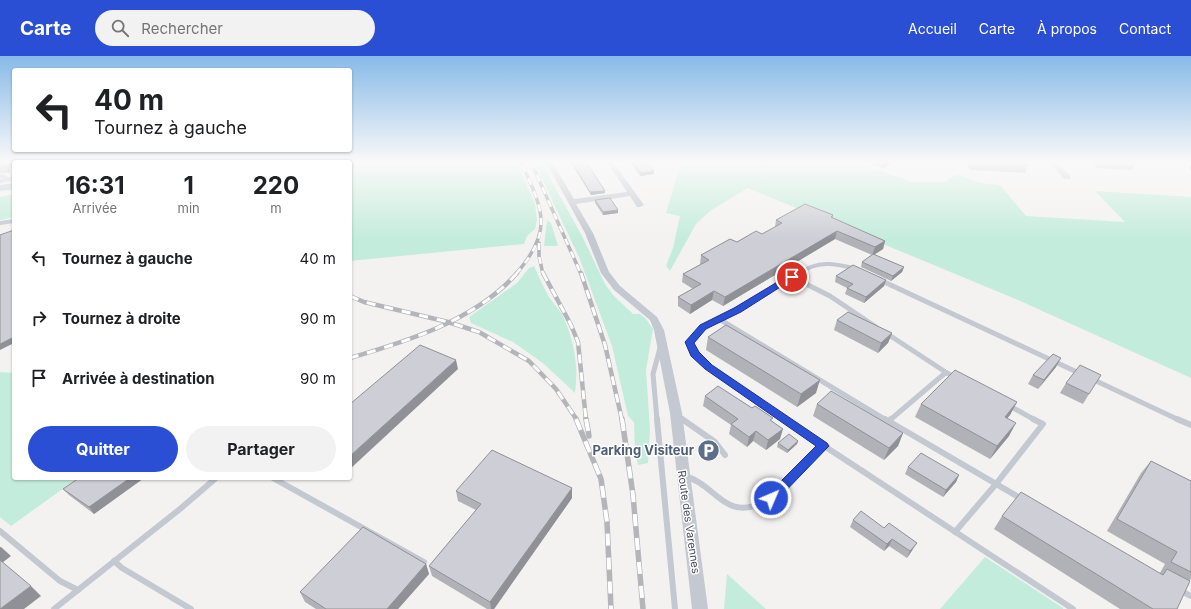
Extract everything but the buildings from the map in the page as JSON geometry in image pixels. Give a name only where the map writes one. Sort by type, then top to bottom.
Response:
[{"type":"main road","points":[[0,192],[12,190]]},
{"type":"street","name":"Route des Varennes","points":[[563,188],[589,233],[606,273],[617,288],[654,319],[659,330],[676,413],[700,609]]},
{"type":"street","points":[[628,188],[640,205]]},
{"type":"street","points":[[571,202],[632,193]]},
{"type":"lane","points":[[0,223],[12,221]]},
{"type":"lane","points":[[862,272],[842,264],[831,263],[808,267],[738,310],[703,327],[690,342],[695,354],[708,367],[823,446],[1073,609]]},
{"type":"lane","points":[[792,277],[830,296],[961,381]]},
{"type":"lane","points":[[877,278],[1191,425]]},
{"type":"lane","points":[[719,319],[1030,505]]},
{"type":"lane","points":[[662,341],[653,374],[675,609]]},
{"type":"lane","points":[[888,421],[947,373]]},
{"type":"lane","points":[[955,532],[996,484],[1043,424],[1003,403]]},
{"type":"lane","points":[[676,413],[715,442],[725,455]]},
{"type":"lane","points":[[683,476],[690,477],[728,505],[738,508],[750,508],[759,506],[771,498],[823,446]]},
{"type":"lane","points":[[54,609],[214,480]]},
{"type":"lane","points":[[278,480],[424,562]]},
{"type":"lane","points":[[0,531],[60,581],[78,590]]},
{"type":"lane","points":[[114,561],[122,568],[191,609]]},
{"type":"lane","points":[[1172,586],[1191,596]]},
{"type":"green space","points":[[352,188],[528,188],[535,204],[537,220],[535,229],[527,236],[524,244],[352,261]]},
{"type":"green space","points":[[546,188],[555,188],[582,236],[605,284],[613,295],[633,314],[640,314],[646,319],[653,329],[646,370],[650,430],[648,463],[638,465],[635,452],[634,422],[628,416],[612,346],[579,257]]},
{"type":"green space","points":[[673,188],[1002,188],[1026,216],[1125,222],[1095,191],[1191,197],[1191,378],[1018,300],[748,188],[710,211],[696,224],[670,271],[666,266],[673,248],[680,216],[666,213]]},
{"type":"green space","points":[[12,194],[12,217],[0,220],[0,197]]},
{"type":"green space","points":[[547,220],[551,223],[558,246],[544,246]]},
{"type":"green space","points":[[534,266],[549,297],[562,314],[570,333],[576,363],[575,393],[544,364],[513,342],[471,323],[469,317],[517,283],[529,268]]},
{"type":"green space","points":[[0,372],[12,373],[12,480],[75,480],[11,526],[0,517]]},
{"type":"green space","points":[[985,557],[1063,608],[1063,609],[940,609]]},
{"type":"green space","points":[[727,574],[766,609],[724,609]]},
{"type":"railway","points":[[516,274],[536,244],[540,231],[541,219],[539,206],[533,188]]},
{"type":"railway","points":[[543,188],[581,274]]},
{"type":"railway","points":[[539,243],[539,256],[543,274]]},
{"type":"railway","points":[[543,273],[571,325],[578,342],[586,420]]},
{"type":"railway","points":[[581,273],[605,345],[622,420]]},
{"type":"railway","points":[[449,322],[482,304],[516,274]]},
{"type":"railway","points":[[352,297],[364,302],[449,322]]},
{"type":"railway","points":[[352,357],[418,336],[449,322]]},
{"type":"railway","points":[[449,322],[479,332],[529,361],[556,389],[577,420]]},
{"type":"railway","points":[[576,419],[601,479],[607,522],[611,609]]},
{"type":"railway","points":[[586,419],[589,436]]},
{"type":"railway","points":[[622,419],[633,495],[643,609]]},
{"type":"place","name":"Parking Visiteur","points":[[709,450]]},
{"type":"route","points":[[771,498],[823,446],[708,367],[695,354],[690,342],[703,327],[738,310],[792,277]]}]
